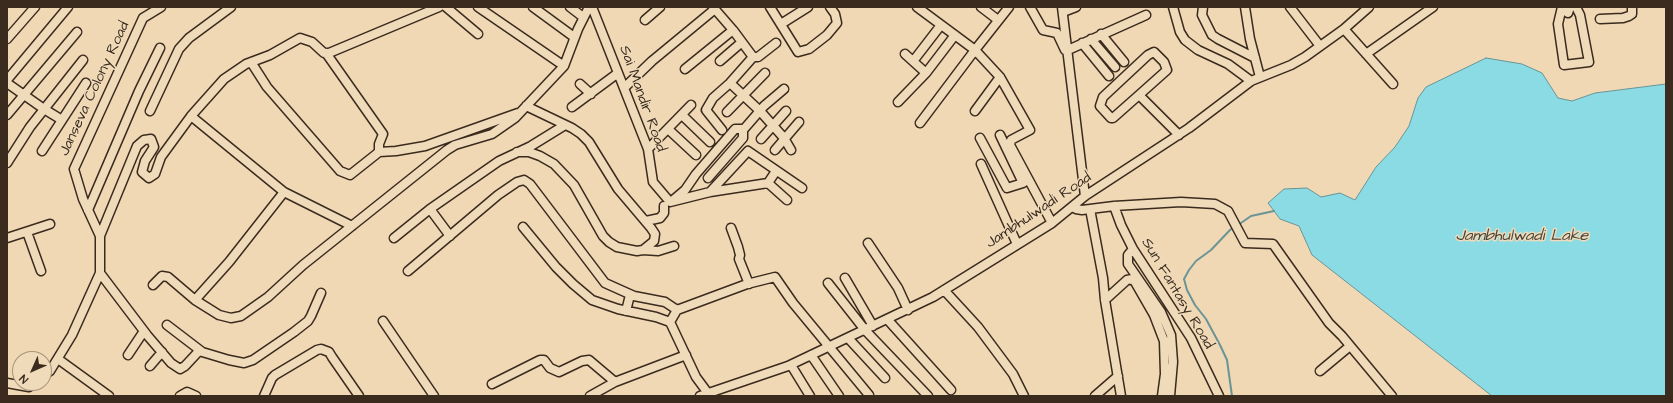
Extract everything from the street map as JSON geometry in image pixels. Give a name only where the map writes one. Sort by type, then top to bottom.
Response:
[{"type":"street","points":[[7,39],[35,7]]},
{"type":"street","points":[[62,120],[7,82],[68,7]]},
{"type":"street","name":"Janseva Colony Road","points":[[100,236],[83,199],[74,169],[144,18],[161,7]]},
{"type":"street","points":[[150,110],[179,49],[189,38],[231,7]]},
{"type":"street","points":[[326,53],[439,7]]},
{"type":"street","points":[[446,7],[478,34]]},
{"type":"street","points":[[478,7],[564,66]]},
{"type":"street","points":[[533,7],[574,37]]},
{"type":"street","points":[[570,7],[583,17]]},
{"type":"street","points":[[153,285],[162,276],[168,277],[195,300],[219,315],[231,318],[241,316],[268,298],[302,265],[446,150],[455,145],[492,134],[504,127],[524,109],[564,66],[574,37],[589,7]]},
{"type":"street","name":"Sai Mandir Road","points":[[592,7],[648,149],[653,182],[667,204]]},
{"type":"street","points":[[645,20],[660,7]]},
{"type":"street","points":[[772,7],[798,52],[809,49],[827,35],[837,23],[835,14],[830,7]]},
{"type":"street","points":[[781,24],[808,7]]},
{"type":"street","points":[[917,7],[975,50],[1000,77],[1030,130],[1011,140],[1010,142],[1026,182]]},
{"type":"street","points":[[981,7],[998,20]]},
{"type":"street","points":[[920,123],[1009,7]]},
{"type":"street","points":[[1030,7],[1043,30],[1057,33],[1065,50],[1068,50]]},
{"type":"street","points":[[1076,7],[1063,10],[1085,196]]},
{"type":"street","points":[[1173,7],[1180,32],[1185,40],[1198,50],[1228,64],[1250,81]]},
{"type":"street","points":[[1203,7],[1202,15],[1212,35],[1254,58]]},
{"type":"street","points":[[1245,7],[1250,40],[1260,77]]},
{"type":"street","points":[[1290,7],[1320,46]]},
{"type":"street","points":[[1358,7],[1358,16]]},
{"type":"street","name":"Jambhulwadi Road","points":[[706,395],[791,365],[933,297],[1052,223],[1085,196],[1179,135],[1250,81],[1298,62],[1344,29],[1369,7]]},
{"type":"street","points":[[1366,54],[1433,7]]},
{"type":"street","points":[[1567,9],[1558,24],[1564,65],[1589,62],[1580,15],[1576,7]]},
{"type":"street","points":[[1600,19],[1623,18],[1629,16],[1632,14],[1632,7]]},
{"type":"street","points":[[624,88],[652,61],[714,8],[754,57]]},
{"type":"street","points":[[1068,50],[1146,15]]},
{"type":"street","points":[[914,60],[941,25]]},
{"type":"street","points":[[1344,29],[1392,84]]},
{"type":"street","points":[[685,69],[733,30]]},
{"type":"street","points":[[7,115],[77,32]]},
{"type":"street","points":[[1101,34],[1124,62]]},
{"type":"street","points":[[898,102],[926,73],[955,35]]},
{"type":"street","points":[[52,368],[72,335],[100,273],[100,236],[137,146],[144,140],[150,139],[154,148],[144,161],[142,172],[149,178],[155,174],[161,157],[191,116],[224,79],[246,64],[270,55],[300,38],[312,42],[326,53],[383,134],[379,144],[379,152]]},
{"type":"street","points":[[1091,39],[1115,67]]},
{"type":"street","points":[[720,61],[742,42]]},
{"type":"street","points":[[722,130],[706,110],[713,98],[730,83],[754,57],[758,57],[776,43]]},
{"type":"street","points":[[1082,43],[1109,76]]},
{"type":"street","points":[[88,210],[139,91],[160,48]]},
{"type":"street","points":[[1154,52],[1164,62],[1167,70],[1139,95],[1113,118],[1111,118],[1100,106],[1103,97],[1148,55],[1154,52]]},
{"type":"street","points":[[905,54],[914,60],[926,73]]},
{"type":"street","points":[[7,163],[30,127],[83,60]]},
{"type":"street","points":[[251,62],[267,87],[343,173],[350,175],[379,152],[396,151],[425,146],[524,109],[565,125],[581,134],[589,142],[618,189],[652,228],[655,238],[652,244],[644,250]]},
{"type":"street","points":[[572,107],[618,73]]},
{"type":"street","points":[[727,112],[765,73]]},
{"type":"street","points":[[975,111],[1000,77]]},
{"type":"street","points":[[42,151],[86,83]]},
{"type":"street","points":[[730,83],[760,111],[784,138],[791,150]]},
{"type":"street","points":[[580,84],[591,94]]},
{"type":"street","points":[[646,221],[660,218],[664,213],[667,204],[685,190],[696,174],[735,129],[743,128],[784,89]]},
{"type":"street","points":[[1139,95],[1179,135]]},
{"type":"street","points":[[648,149],[691,105]]},
{"type":"street","points":[[761,139],[786,111]]},
{"type":"street","points":[[682,115],[710,142]]},
{"type":"street","points":[[191,116],[284,192],[352,226]]},
{"type":"street","points":[[775,150],[799,122]]},
{"type":"street","points":[[394,238],[430,209],[499,161],[565,125]]},
{"type":"street","points":[[708,178],[743,138],[743,128]]},
{"type":"street","points":[[668,129],[696,155]]},
{"type":"street","points":[[1000,135],[1026,182],[1052,223]]},
{"type":"street","points":[[980,138],[1007,188],[1026,182]]},
{"type":"street","points":[[710,192],[748,151],[802,188]]},
{"type":"street","points":[[517,152],[529,152],[554,164],[574,185],[603,236],[617,247],[637,251],[658,251],[674,246]]},
{"type":"street","points":[[981,164],[1017,244]]},
{"type":"street","points":[[667,204],[710,192],[768,183],[776,171]]},
{"type":"street","points":[[408,271],[498,195],[517,182],[526,181],[538,194],[605,283],[630,295],[665,302],[677,310]]},
{"type":"street","points":[[768,183],[787,200]]},
{"type":"street","points":[[195,300],[228,262],[284,192]]},
{"type":"street","points":[[1072,207],[1079,210],[1114,206],[1181,202],[1215,204],[1228,211],[1245,243],[1273,244],[1329,323],[1392,396]]},
{"type":"street","name":"Sun Fantasy Road","points":[[1114,206],[1121,225],[1133,249],[1191,338],[1219,396]]},
{"type":"street","points":[[430,209],[450,236]]},
{"type":"street","points":[[1090,209],[1103,278],[1105,300],[1121,396]]},
{"type":"street","points":[[7,238],[50,224]]},
{"type":"street","points":[[523,227],[573,284],[592,300],[626,311],[670,322]]},
{"type":"street","points":[[731,228],[738,247],[740,255],[739,259],[749,284]]},
{"type":"street","points":[[27,232],[41,271]]},
{"type":"street","points":[[868,243],[898,288],[908,310]]},
{"type":"street","points":[[1133,249],[1128,255],[1128,264],[1161,312],[1171,335],[1173,362],[1170,396]]},
{"type":"street","points":[[100,273],[144,331],[175,367],[180,370],[196,352],[201,351]]},
{"type":"street","points":[[670,322],[677,310],[749,284],[775,277],[793,303],[869,395]]},
{"type":"street","points":[[845,278],[873,326]]},
{"type":"street","points":[[1105,300],[1127,280],[1132,279],[1135,282],[1154,315],[1164,341],[1165,374],[1162,396]]},
{"type":"street","points":[[828,282],[865,330],[928,396]]},
{"type":"street","points":[[944,290],[978,327],[1013,374],[1024,396]]},
{"type":"street","points":[[168,325],[201,351],[244,363],[253,360],[308,321],[321,293]]},
{"type":"street","points":[[626,311],[630,295]]},
{"type":"street","points":[[887,320],[951,390]]},
{"type":"street","points":[[384,321],[434,396]]},
{"type":"street","points":[[670,322],[706,395]]},
{"type":"street","points":[[128,355],[144,331]]},
{"type":"street","points":[[848,338],[885,378]]},
{"type":"street","points":[[1320,371],[1350,346]]},
{"type":"street","points":[[264,396],[272,378],[321,349],[329,352],[359,396]]},
{"type":"street","points":[[150,366],[162,352]]},
{"type":"street","points":[[590,396],[615,382],[686,355]]},
{"type":"street","points":[[811,355],[839,396]]},
{"type":"street","points":[[58,359],[109,396]]},
{"type":"street","points":[[492,384],[540,360],[544,360],[550,368],[559,372],[582,361],[589,360],[615,382]]},
{"type":"street","points":[[791,365],[810,396]]},
{"type":"street","points":[[1095,396],[1118,376]]},
{"type":"street","points":[[180,396],[187,392],[190,392],[196,396]]},
{"type":"water","name":"Jambhulwadi Lake","points":[[1486,58],[1522,64],[1542,73],[1558,98],[1572,101],[1595,93],[1666,84],[1666,396],[1492,396],[1312,255],[1299,226],[1280,219],[1268,203],[1284,189],[1307,188],[1321,197],[1340,193],[1355,200],[1376,167],[1395,147],[1409,126],[1418,98],[1426,87]]},
{"type":"waterway","points":[[1238,225],[1251,216],[1274,211]]},
{"type":"waterway","points":[[1232,396],[1227,360],[1206,319],[1195,305],[1187,290],[1184,279],[1196,261],[1211,250],[1234,227]]}]
